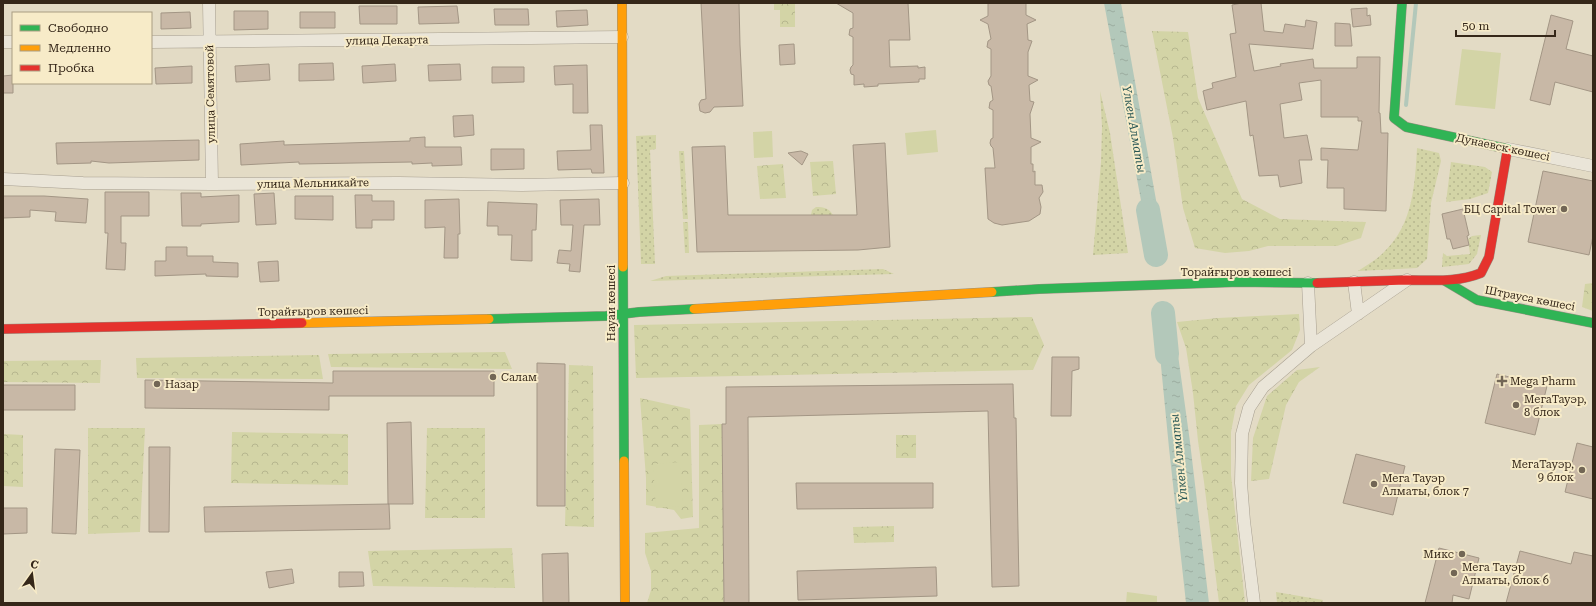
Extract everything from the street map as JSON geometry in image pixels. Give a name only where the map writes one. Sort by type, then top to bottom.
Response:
[{"type":"street","name":"улица Семятовой","points":[[209,3],[212,184]]},
{"type":"street","name":"Науаи көшесі","points":[[622,3],[625,603]]},
{"type":"street","name":"Дунаевск көшесі","points":[[1402,3],[1394,118],[1406,127],[1414,129],[1593,166]]},
{"type":"street","name":"улица Декарта","points":[[152,42],[622,37]]},
{"type":"street","name":"Торайғыров көшесі","points":[[1094,292],[1239,282],[1302,284],[1407,280],[1444,281],[1469,278],[1481,273],[1489,257],[1508,149]]},
{"type":"street","name":"улица Мельникайте","points":[[3,179],[84,183],[623,184]]},
{"type":"street","points":[[1254,603],[1241,483],[1242,434],[1249,408],[1263,387],[1311,346],[1407,280]]},
{"type":"street","name":"Штрауса көшесі","points":[[1444,281],[1477,300],[1593,323]]},
{"type":"street","points":[[1354,282],[1358,314]]},
{"type":"street","name":"Торайғыров көшесі","points":[[1247,291],[1302,284]]},
{"type":"street","points":[[1302,284],[1311,346]]},
{"type":"street","name":"Торайғыров көшесі","points":[[3,328],[624,315],[651,312],[1039,289],[1148,294]]},
{"type":"green space","points":[[774,3],[795,3],[795,27],[780,27],[780,10],[774,10]]},
{"type":"green space","points":[[1152,31],[1188,32],[1198,98],[1242,199],[1280,219],[1366,222],[1361,238],[1337,246],[1268,246],[1249,251],[1225,253],[1195,248],[1183,208],[1173,138]]},
{"type":"green space","points":[[1462,49],[1501,53],[1495,109],[1455,105]]},
{"type":"green space","points":[[1100,91],[1110,133],[1128,253],[1093,255],[1101,162],[1102,127]]},
{"type":"green space","points":[[936,130],[938,152],[907,155],[905,133]]},
{"type":"green space","points":[[772,131],[773,157],[754,158],[753,132]]},
{"type":"green space","points":[[656,135],[656,149],[650,150],[655,264],[641,264],[636,136]]},
{"type":"green space","points":[[1417,148],[1439,153],[1441,161],[1431,203],[1427,259],[1417,268],[1358,271],[1382,254],[1402,229],[1411,203]]},
{"type":"green space","points":[[679,151],[684,151],[688,219],[683,219]]},
{"type":"green space","points":[[833,161],[836,194],[813,196],[810,162]]},
{"type":"green space","points":[[1451,162],[1485,167],[1492,172],[1488,193],[1470,199],[1446,202]]},
{"type":"green space","points":[[783,164],[786,198],[760,199],[757,166]]},
{"type":"green space","points":[[816,207],[826,208],[833,215],[811,215],[812,210]]},
{"type":"green space","points":[[683,222],[688,222],[689,253],[685,253]]},
{"type":"green space","points":[[1481,235],[1477,254],[1469,264],[1442,267],[1443,253],[1447,256],[1470,254],[1468,239],[1472,236]]},
{"type":"green space","points":[[883,269],[894,274],[650,281],[666,276]]},
{"type":"green space","points":[[1593,283],[1593,311],[1582,307],[1585,284]]},
{"type":"green space","points":[[1299,314],[1300,330],[1292,350],[1249,385],[1236,406],[1231,432],[1231,475],[1245,603],[1219,603],[1193,393],[1186,348],[1177,322],[1218,318]]},
{"type":"green space","points":[[1032,317],[1044,345],[1033,370],[636,378],[634,325]]},
{"type":"green space","points":[[505,352],[512,369],[331,367],[328,354]]},
{"type":"green space","points":[[319,355],[323,379],[137,378],[136,358]]},
{"type":"green space","points":[[101,360],[100,383],[3,382],[3,361]]},
{"type":"green space","points":[[569,365],[593,366],[594,527],[565,526]]},
{"type":"green space","points":[[1320,367],[1299,382],[1286,405],[1269,479],[1251,481],[1253,438],[1267,396],[1297,370]]},
{"type":"green space","points":[[640,398],[690,409],[693,517],[681,519],[674,510],[646,505],[646,478]]},
{"type":"green space","points":[[722,424],[724,603],[647,603],[651,590],[651,571],[645,553],[645,533],[699,528],[699,425]]},
{"type":"green space","points":[[88,428],[145,428],[140,532],[88,534]]},
{"type":"green space","points":[[427,428],[485,428],[485,518],[425,518]]},
{"type":"green space","points":[[232,432],[348,434],[348,485],[231,483]]},
{"type":"green space","points":[[3,434],[23,435],[23,487],[3,486]]},
{"type":"green space","points":[[896,435],[916,435],[916,458],[896,458]]},
{"type":"green space","points":[[680,462],[683,506],[656,508],[653,464]]},
{"type":"green space","points":[[894,526],[894,542],[854,543],[853,527]]},
{"type":"green space","points":[[512,548],[515,588],[373,586],[368,551]]},
{"type":"green space","points":[[1127,592],[1157,596],[1157,603],[1126,603]]},
{"type":"green space","points":[[1276,592],[1323,600],[1322,603],[1277,603]]},
{"type":"water","points":[[1104,3],[1121,3],[1161,228],[1154,242],[1147,229],[1143,211]]},
{"type":"water","points":[[1164,322],[1175,333],[1190,442],[1209,603],[1186,603],[1158,335]]},
{"type":"building","points":[[701,3],[739,3],[743,106],[714,107],[710,112],[705,113],[700,111],[699,104],[701,100],[706,99]]},
{"type":"building","points":[[836,3],[908,3],[910,40],[889,40],[890,67],[925,67],[925,79],[919,79],[919,82],[878,84],[878,86],[864,87],[864,84],[854,85],[854,75],[851,74],[850,70],[853,65],[853,37],[849,35],[850,29],[853,28],[853,13]]},
{"type":"building","points":[[988,3],[1026,3],[1026,15],[1036,20],[1027,24],[1028,40],[1032,41],[1028,52],[1028,76],[1038,80],[1029,85],[1030,101],[1034,102],[1030,114],[1031,138],[1041,142],[1031,147],[1031,164],[1033,164],[1033,172],[1035,171],[1035,185],[1042,185],[1043,192],[1039,198],[1041,207],[1040,214],[1029,221],[1002,225],[994,223],[988,219],[985,168],[995,168],[993,148],[990,143],[991,139],[993,138],[993,110],[989,108],[990,102],[993,100],[991,86],[989,85],[988,81],[991,76],[991,49],[987,47],[988,41],[991,39],[988,24],[980,20],[988,16]]},
{"type":"building","points":[[1242,3],[1261,3],[1264,31],[1283,33],[1285,24],[1305,27],[1306,20],[1317,22],[1313,49],[1249,44],[1254,71],[1281,66],[1280,64],[1313,59],[1314,68],[1357,68],[1357,57],[1380,57],[1379,113],[1381,133],[1388,133],[1386,211],[1344,209],[1344,188],[1327,188],[1328,160],[1321,160],[1321,148],[1358,150],[1362,121],[1358,121],[1358,117],[1321,117],[1321,80],[1299,83],[1302,100],[1280,104],[1284,138],[1307,135],[1312,160],[1299,160],[1302,183],[1280,187],[1278,175],[1259,176],[1253,135],[1250,136],[1246,101],[1207,110],[1203,91],[1213,88],[1212,83],[1236,77],[1230,34],[1236,33],[1232,5]]},
{"type":"building","points":[[359,6],[397,6],[397,24],[360,24]]},
{"type":"building","points":[[457,6],[459,23],[419,24],[418,7]]},
{"type":"building","points":[[1367,8],[1367,16],[1370,15],[1371,25],[1353,27],[1351,9]]},
{"type":"building","points":[[494,9],[528,9],[529,25],[495,25]]},
{"type":"building","points":[[587,10],[588,25],[557,27],[556,11]]},
{"type":"building","points":[[234,11],[268,11],[268,29],[234,30]]},
{"type":"building","points":[[190,12],[191,28],[161,29],[161,13]]},
{"type":"building","points":[[300,12],[335,12],[335,28],[300,28]]},
{"type":"building","points":[[1551,15],[1573,21],[1566,49],[1593,56],[1593,92],[1555,82],[1550,105],[1530,100]]},
{"type":"building","points":[[1335,23],[1350,24],[1352,46],[1335,46]]},
{"type":"building","points":[[794,44],[795,64],[780,65],[779,45]]},
{"type":"building","points":[[333,63],[334,80],[299,81],[299,64]]},
{"type":"building","points":[[269,64],[270,80],[236,82],[235,66]]},
{"type":"building","points":[[395,64],[396,81],[363,83],[362,66]]},
{"type":"building","points":[[460,64],[461,80],[429,81],[428,65]]},
{"type":"building","points":[[587,65],[588,113],[573,113],[573,84],[555,85],[554,66]]},
{"type":"building","points":[[192,66],[192,83],[156,84],[155,68]]},
{"type":"building","points":[[492,67],[524,67],[524,82],[492,83]]},
{"type":"building","points":[[12,75],[13,93],[3,93],[3,76]]},
{"type":"building","points":[[473,115],[474,135],[454,137],[453,116]]},
{"type":"building","points":[[590,125],[602,125],[604,173],[592,173],[591,169],[558,170],[557,151],[591,150]]},
{"type":"building","points":[[425,137],[425,147],[461,147],[462,165],[432,166],[432,163],[412,164],[412,162],[299,164],[299,162],[241,165],[240,144],[284,141],[284,145],[410,141],[410,138]]},
{"type":"building","points":[[199,140],[199,160],[109,163],[91,161],[91,163],[57,164],[56,143]]},
{"type":"building","points":[[885,143],[890,247],[858,250],[697,252],[692,147],[725,146],[728,215],[857,215],[853,145]]},
{"type":"building","points":[[491,149],[524,149],[524,169],[491,170]]},
{"type":"building","points":[[801,151],[808,154],[802,165],[788,153]]},
{"type":"building","name":"БЦ Capital Tower","points":[[1543,171],[1593,181],[1593,236],[1589,255],[1528,242]]},
{"type":"building","points":[[105,192],[149,192],[149,216],[121,216],[121,243],[126,243],[125,270],[106,269],[108,233],[105,233]]},
{"type":"building","points":[[181,193],[201,193],[201,197],[239,195],[239,222],[201,224],[201,226],[182,226]]},
{"type":"building","points":[[274,193],[276,224],[256,225],[254,194]]},
{"type":"building","points":[[355,195],[372,195],[372,201],[394,201],[394,220],[372,220],[372,228],[356,228]]},
{"type":"building","points":[[3,196],[44,196],[88,199],[86,223],[55,221],[56,212],[30,210],[30,217],[3,218]]},
{"type":"building","points":[[295,196],[333,196],[333,220],[295,219]]},
{"type":"building","points":[[459,199],[460,234],[458,234],[458,258],[444,258],[445,227],[425,228],[425,200]]},
{"type":"building","points":[[599,199],[600,225],[584,225],[580,272],[569,271],[570,264],[557,263],[559,250],[571,251],[573,225],[561,225],[560,200]]},
{"type":"building","points":[[488,202],[537,204],[536,230],[532,230],[532,261],[511,260],[512,235],[498,235],[498,226],[487,226]]},
{"type":"building","points":[[1463,209],[1469,235],[1467,236],[1469,245],[1453,249],[1450,239],[1447,239],[1442,214]]},
{"type":"building","points":[[166,247],[187,247],[187,256],[213,256],[213,262],[238,263],[238,277],[206,276],[206,274],[155,276],[155,261],[166,261]]},
{"type":"building","points":[[278,261],[279,281],[260,282],[258,262]]},
{"type":"building","points":[[1052,357],[1079,357],[1079,369],[1072,371],[1071,416],[1051,416]]},
{"type":"building","points":[[537,363],[565,364],[565,506],[537,506]]},
{"type":"building","points":[[333,371],[494,371],[494,396],[329,396],[329,410],[145,408],[145,380],[333,383]]},
{"type":"building","name":"МегаТауэр, 8 блок","points":[[1497,374],[1547,386],[1535,435],[1485,423]]},
{"type":"building","points":[[1013,384],[1014,418],[1016,418],[1019,586],[992,587],[988,411],[748,417],[749,603],[724,603],[722,424],[726,424],[726,387]]},
{"type":"building","points":[[3,385],[75,385],[75,410],[3,410]]},
{"type":"building","points":[[411,422],[413,504],[388,504],[387,423]]},
{"type":"building","name":"МегаТауэр, 9 блок","points":[[1577,443],[1593,447],[1593,499],[1565,492]]},
{"type":"building","points":[[149,447],[170,447],[169,532],[149,532]]},
{"type":"building","points":[[55,449],[80,450],[76,534],[52,533]]},
{"type":"building","name":"Мега Тауэр Алматы, блок 7","points":[[1356,454],[1405,466],[1393,515],[1343,503]]},
{"type":"building","points":[[796,483],[933,483],[933,508],[797,509]]},
{"type":"building","points":[[389,504],[390,529],[205,532],[204,507]]},
{"type":"building","points":[[3,508],[27,508],[27,533],[3,534]]},
{"type":"building","name":"Мега Тауэр Алматы, блок 6","points":[[1439,548],[1479,558],[1469,599],[1453,595],[1452,603],[1425,603]]},
{"type":"building","points":[[1520,551],[1571,564],[1574,552],[1593,556],[1593,603],[1506,603]]},
{"type":"building","points":[[568,553],[569,603],[543,603],[542,554]]},
{"type":"building","points":[[936,567],[937,596],[798,600],[797,571]]},
{"type":"building","points":[[292,569],[294,583],[269,588],[266,572]]},
{"type":"building","points":[[339,572],[363,572],[364,586],[339,587]]},
{"type":"waterway","points":[[1406,105],[1416,3]]},
{"type":"waterway","name":"Үлкен Алматы","points":[[1148,210],[1156,255]]},
{"type":"waterway","name":"Үлкен Алматы","points":[[1163,313],[1167,354]]},
{"type":"traffic: fast","points":[[1402,3],[1394,118],[1406,127],[1508,149],[1507,152]]},
{"type":"traffic: fast","points":[[623,267],[624,461]]},
{"type":"traffic: fast","points":[[1445,281],[1477,300],[1593,323]]},
{"type":"traffic: fast","points":[[992,292],[1239,282],[1317,283]]},
{"type":"traffic: fast","points":[[489,319],[606,316],[639,312],[694,309]]},
{"type":"traffic: slow","points":[[622,3],[623,267]]},
{"type":"traffic: slow","points":[[694,309],[992,292]]},
{"type":"traffic: slow","points":[[302,323],[489,319]]},
{"type":"traffic: slow","points":[[624,461],[625,603]]},
{"type":"traffic: jam","points":[[1317,283],[1453,280],[1481,273],[1489,257],[1507,152]]},
{"type":"traffic: jam","points":[[3,329],[302,323]]},
{"type":"place","name":"БЦ Capital Tower","points":[[1564,209]]},
{"type":"place","name":"Салам","points":[[493,377]]},
{"type":"place","name":"Mega Pharm","points":[[1502,381]]},
{"type":"place","name":"Назар","points":[[157,384]]},
{"type":"place","name":"МегаТауэр, 8 блок","points":[[1516,405]]},
{"type":"place","name":"МегаТауэр, 9 блок","points":[[1582,470]]},
{"type":"place","name":"Мега Тауэр Алматы, блок 7","points":[[1374,484]]},
{"type":"place","name":"Микс","points":[[1462,554]]},
{"type":"place","name":"Мега Тауэр Алматы, блок 6","points":[[1454,573]]}]
